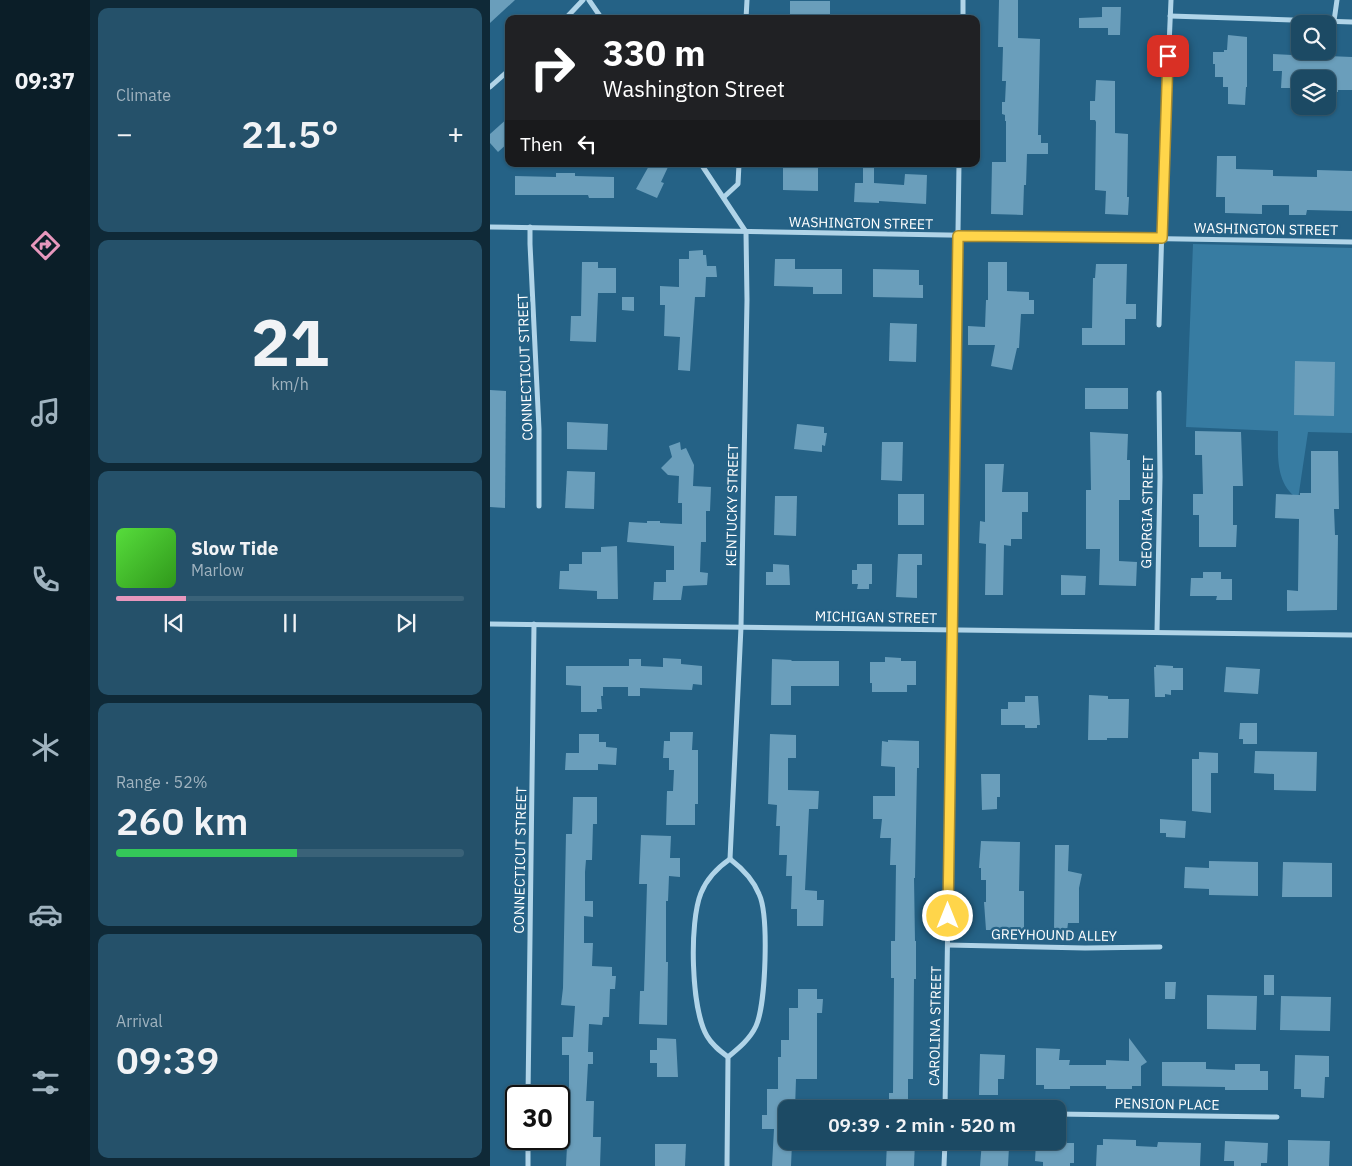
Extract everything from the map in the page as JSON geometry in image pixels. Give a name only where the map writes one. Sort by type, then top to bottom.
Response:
[{"type":"street","points":[[570,15],[583,0]]},
{"type":"street","points":[[589,0],[599,15]]},
{"type":"street","points":[[746,15],[747,0]]},
{"type":"street","points":[[963,0],[963,15]]},
{"type":"street","points":[[1159,325],[1171,0]]},
{"type":"street","points":[[1335,15],[1337,0]]},
{"type":"street","points":[[1170,16],[1291,20]]},
{"type":"street","points":[[1336,21],[1352,22]]},
{"type":"street","points":[[490,87],[505,74]]},
{"type":"street","points":[[703,167],[746,232]]},
{"type":"street","points":[[724,197],[738,184],[739,167]]},
{"type":"street","name":"CAROLINA STREET","points":[[945,1100],[959,167]]},
{"type":"street","name":"WASHINGTON STREET","points":[[490,227],[1352,242]]},
{"type":"street","name":"CONNECTICUT STREET","points":[[530,227],[539,429],[539,506]]},
{"type":"street","name":"KENTUCKY STREET","points":[[730,859],[741,627],[747,300],[746,232]]},
{"type":"street","name":"GEORGIA STREET","points":[[1157,632],[1160,477],[1159,393]]},
{"type":"street","name":"MICHIGAN STREET","points":[[490,624],[1352,635]]},
{"type":"street","name":"CONNECTICUT STREET","points":[[528,1085],[534,624]]},
{"type":"street","points":[[727,1166],[728,1057],[749,1038],[757,1026],[764,994],[765,962],[764,911],[760,895],[743,868],[730,859],[717,868],[708,880],[701,893],[694,923],[694,988],[700,1020],[707,1036],[716,1048],[728,1057]]},
{"type":"street","name":"GREYHOUND ALLEY","points":[[948,944],[1085,948],[1160,946]]},
{"type":"street","name":"PENSION PLACE","points":[[1066,1114],[1277,1117]]},
{"type":"street","points":[[528,1150],[528,1166]]},
{"type":"street","points":[[944,1166],[945,1150]]},
{"type":"shaded area","points":[[1193,244],[1352,248],[1352,433],[1308,432],[1298,499],[1285,485],[1279,468],[1278,431],[1186,427]]},
{"type":"building","points":[[490,0],[515,0],[490,23]]},
{"type":"building","points":[[999,0],[1018,0],[1018,38],[1040,39],[1038,135],[1041,135],[1041,143],[1048,143],[1048,154],[1027,154],[1023,215],[991,214],[992,162],[1006,162],[1006,121],[1005,115],[1002,114],[1002,102],[1005,102],[1006,81],[1002,81],[1003,47],[998,47]]},
{"type":"building","points":[[790,1],[830,1],[830,15],[790,15]]},
{"type":"building","points":[[1102,7],[1121,7],[1120,35],[1108,35],[1108,28],[1079,28],[1079,18],[1102,17]]},
{"type":"building","points":[[1228,35],[1247,37],[1245,105],[1228,104],[1228,87],[1223,87],[1223,77],[1215,77],[1213,52],[1224,52],[1224,50],[1227,50]]},
{"type":"building","points":[[1273,54],[1291,55],[1291,60],[1336,60],[1336,56],[1352,57],[1352,90],[1338,90],[1336,92],[1336,70],[1291,70],[1291,88],[1281,88],[1282,71],[1273,71]]},
{"type":"building","points":[[1096,80],[1115,81],[1115,133],[1128,134],[1128,215],[1105,214],[1106,191],[1095,190],[1096,122],[1095,120],[1090,120],[1090,101],[1095,101]]},
{"type":"building","points":[[505,121],[505,146],[498,152],[490,143],[490,134]]},
{"type":"building","points":[[1217,156],[1236,156],[1236,169],[1273,170],[1273,176],[1317,177],[1317,170],[1352,171],[1352,211],[1307,210],[1306,215],[1289,215],[1289,205],[1262,205],[1262,214],[1225,213],[1225,197],[1216,197]]},
{"type":"building","points":[[648,167],[668,167],[661,182],[664,183],[657,198],[636,189]]},
{"type":"building","points":[[783,167],[818,167],[818,191],[783,190]]},
{"type":"building","points":[[863,167],[874,167],[874,183],[904,185],[905,174],[927,175],[926,204],[879,201],[879,203],[854,202],[855,183],[863,183]]},
{"type":"building","points":[[556,173],[575,173],[575,176],[614,177],[614,198],[589,198],[588,195],[515,195],[515,176],[556,177]]},
{"type":"building","points":[[703,250],[703,255],[706,255],[707,266],[716,266],[717,277],[706,277],[705,297],[695,297],[690,371],[678,370],[680,337],[664,336],[665,305],[660,305],[660,286],[679,287],[679,259],[689,259],[689,251]]},
{"type":"building","points":[[775,259],[795,259],[795,269],[842,269],[842,294],[813,294],[813,287],[774,286]]},
{"type":"building","points":[[582,262],[598,262],[598,268],[616,268],[616,293],[598,293],[596,342],[570,341],[571,316],[581,316]]},
{"type":"building","points":[[988,262],[1007,262],[1007,291],[1029,292],[1029,300],[1034,300],[1034,314],[1021,314],[1019,348],[1017,348],[1012,370],[991,366],[995,345],[968,345],[968,326],[985,327],[986,300],[988,300]]},
{"type":"building","points":[[1096,264],[1127,264],[1126,304],[1136,304],[1136,319],[1125,319],[1125,345],[1082,345],[1082,328],[1092,328],[1093,278],[1095,278]]},
{"type":"building","points":[[873,269],[919,270],[919,285],[923,285],[923,298],[873,297]]},
{"type":"building","points":[[622,297],[634,297],[634,311],[622,310]]},
{"type":"building","points":[[890,323],[917,324],[916,362],[889,361]]},
{"type":"building","points":[[1295,361],[1335,362],[1334,416],[1294,415]]},
{"type":"building","points":[[1085,388],[1128,388],[1128,409],[1085,409]]},
{"type":"building","points":[[490,390],[506,391],[505,508],[490,507]]},
{"type":"building","points":[[567,422],[608,424],[607,450],[567,449]]},
{"type":"building","points":[[797,424],[824,427],[824,433],[827,433],[825,446],[822,445],[822,452],[794,449]]},
{"type":"building","points":[[1195,431],[1241,432],[1243,486],[1233,486],[1233,525],[1237,525],[1236,547],[1199,547],[1199,515],[1193,515],[1193,494],[1203,494],[1202,455],[1195,455]]},
{"type":"building","points":[[1090,432],[1128,434],[1127,460],[1130,460],[1130,500],[1119,500],[1119,561],[1137,562],[1136,586],[1099,585],[1100,549],[1086,549],[1086,490],[1091,490]]},
{"type":"building","points":[[680,442],[681,450],[686,448],[694,465],[693,486],[711,487],[710,511],[706,511],[706,542],[701,542],[700,572],[708,573],[707,585],[683,586],[681,600],[653,600],[654,582],[666,582],[666,570],[674,570],[674,546],[627,542],[629,522],[647,523],[647,521],[660,521],[660,523],[682,524],[682,503],[678,503],[679,476],[668,475],[661,468],[672,457],[669,446]]},
{"type":"building","points":[[882,442],[903,442],[902,481],[881,480]]},
{"type":"building","points":[[1311,451],[1338,451],[1339,509],[1334,509],[1335,535],[1338,535],[1337,610],[1287,611],[1287,590],[1298,591],[1299,519],[1275,518],[1276,494],[1300,495],[1300,493],[1311,493]]},
{"type":"building","points":[[985,464],[1004,464],[1002,492],[1028,492],[1028,512],[1022,512],[1022,539],[1011,539],[1011,546],[1004,545],[1003,595],[985,595],[986,544],[979,543],[980,521],[985,522]]},
{"type":"building","points":[[567,471],[595,472],[594,509],[565,508]]},
{"type":"building","points":[[898,494],[924,494],[924,525],[898,525]]},
{"type":"building","points":[[775,496],[797,496],[796,536],[774,535]]},
{"type":"building","points":[[617,546],[618,599],[597,599],[597,591],[559,589],[560,571],[569,571],[569,564],[582,564],[582,552],[601,552],[601,547]]},
{"type":"building","points":[[898,554],[922,554],[922,565],[917,565],[917,598],[896,597]]},
{"type":"building","points":[[773,564],[789,565],[790,585],[766,585],[766,572],[773,572]]},
{"type":"building","points":[[857,564],[872,564],[872,584],[869,584],[869,589],[857,589],[858,584],[852,584],[852,570],[857,570]]},
{"type":"building","points":[[1203,572],[1221,572],[1221,579],[1232,579],[1232,600],[1216,600],[1217,596],[1190,596],[1191,578],[1203,578]]},
{"type":"building","points":[[1061,575],[1086,576],[1085,595],[1061,595]]},
{"type":"building","points":[[885,657],[901,658],[901,661],[916,661],[916,685],[907,685],[907,692],[872,692],[870,662],[885,662]]},
{"type":"building","points":[[663,658],[681,659],[681,664],[702,666],[702,685],[693,684],[692,690],[640,688],[640,696],[628,696],[628,687],[603,687],[603,696],[601,696],[602,709],[597,709],[597,712],[581,712],[581,686],[566,685],[566,666],[629,666],[629,659],[641,659],[641,666],[663,667]]},
{"type":"building","points":[[772,659],[839,661],[839,686],[791,686],[791,705],[771,705]]},
{"type":"building","points":[[1156,665],[1183,668],[1183,690],[1171,690],[1171,695],[1165,694],[1165,697],[1155,697],[1154,667]]},
{"type":"building","points":[[1226,667],[1260,669],[1258,694],[1224,692]]},
{"type":"building","points":[[1089,695],[1108,696],[1108,699],[1129,699],[1128,738],[1088,740]]},
{"type":"building","points":[[1025,696],[1038,696],[1040,725],[1037,725],[1037,728],[1025,728],[1025,725],[1001,725],[1001,709],[1008,709],[1008,702],[1025,702]]},
{"type":"building","points":[[1240,723],[1257,723],[1257,744],[1243,744],[1243,739],[1239,739]]},
{"type":"building","points":[[670,732],[693,732],[692,750],[698,750],[698,804],[695,804],[695,825],[666,825],[667,791],[673,791],[674,770],[669,770],[669,758],[663,758],[664,741],[670,741]]},
{"type":"building","points":[[579,734],[599,734],[599,742],[606,742],[606,747],[617,748],[616,765],[598,764],[598,770],[565,770],[566,753],[579,753]]},
{"type":"building","points":[[770,734],[796,735],[796,758],[788,758],[788,790],[819,791],[818,809],[809,809],[805,890],[817,891],[817,900],[824,900],[823,926],[797,926],[797,909],[791,909],[792,876],[786,876],[787,855],[779,855],[780,826],[776,826],[777,805],[768,804]]},
{"type":"building","points":[[888,740],[919,741],[914,878],[916,979],[914,979],[913,1079],[908,1079],[908,1100],[889,1100],[889,1093],[893,1093],[894,978],[891,978],[891,941],[895,941],[896,865],[890,865],[891,838],[880,838],[882,819],[873,819],[873,796],[895,796],[895,767],[881,766],[882,741],[888,742]]},
{"type":"building","points":[[1255,751],[1317,752],[1316,791],[1274,790],[1274,774],[1254,773]]},
{"type":"building","points":[[1199,752],[1218,753],[1218,773],[1211,773],[1211,813],[1192,811],[1192,759],[1199,759]]},
{"type":"building","points":[[981,774],[1000,774],[1000,797],[997,797],[997,809],[982,810]]},
{"type":"building","points":[[573,797],[597,797],[597,824],[593,824],[592,860],[586,860],[585,872],[585,901],[593,901],[593,917],[584,916],[584,943],[593,943],[592,966],[612,967],[612,976],[616,976],[615,989],[610,989],[609,1017],[603,1017],[602,1025],[589,1024],[588,1052],[593,1052],[593,1064],[588,1064],[586,1101],[594,1101],[593,1137],[601,1137],[600,1166],[566,1166],[567,1150],[570,1150],[570,1085],[569,1055],[562,1055],[562,1037],[573,1037],[575,1006],[561,1005],[563,988],[566,834],[572,834]]},
{"type":"building","points":[[1160,819],[1186,821],[1185,838],[1166,837],[1166,833],[1160,833]]},
{"type":"building","points":[[641,835],[671,836],[670,858],[680,858],[680,877],[669,876],[668,901],[666,901],[666,962],[668,962],[667,1025],[639,1024],[640,991],[644,991],[647,884],[639,884]]},
{"type":"building","points":[[981,841],[1020,842],[1019,891],[1024,891],[1024,930],[986,930],[984,902],[986,902],[986,880],[981,880],[981,868],[979,868]]},
{"type":"building","points":[[1055,845],[1069,845],[1068,871],[1082,874],[1079,888],[1079,923],[1068,923],[1067,931],[1054,930]]},
{"type":"building","points":[[1209,861],[1258,862],[1258,896],[1209,895],[1209,889],[1184,888],[1185,867],[1209,868]]},
{"type":"building","points":[[1283,862],[1332,863],[1332,897],[1282,897]]},
{"type":"building","points":[[1264,975],[1274,975],[1274,995],[1264,995]]},
{"type":"building","points":[[1165,982],[1176,982],[1175,999],[1165,999]]},
{"type":"building","points":[[798,989],[817,989],[817,999],[823,999],[822,1013],[817,1013],[817,1079],[796,1079],[795,1100],[778,1100],[778,1150],[792,1150],[791,1166],[772,1166],[774,1129],[762,1129],[762,1115],[767,1115],[767,1089],[778,1089],[778,1057],[781,1057],[781,1040],[789,1040],[789,1008],[798,1008]]},
{"type":"building","points":[[1207,995],[1257,996],[1256,1030],[1207,1029]]},
{"type":"building","points":[[1281,996],[1331,997],[1330,1031],[1280,1030]]},
{"type":"building","points":[[657,1038],[676,1039],[678,1077],[657,1077],[657,1063],[650,1063],[650,1050],[657,1050]]},
{"type":"building","points":[[1129,1038],[1147,1062],[1141,1066],[1141,1086],[1132,1086],[1132,1089],[1106,1089],[1106,1086],[1070,1086],[1070,1089],[1044,1089],[1044,1085],[1036,1085],[1036,1048],[1060,1049],[1059,1060],[1070,1060],[1069,1065],[1106,1065],[1106,1060],[1129,1061]]},
{"type":"building","points":[[980,1054],[1005,1055],[1004,1079],[998,1079],[998,1095],[979,1095]]},
{"type":"building","points":[[1295,1055],[1329,1056],[1329,1077],[1325,1077],[1324,1098],[1301,1097],[1301,1089],[1294,1089]]},
{"type":"building","points":[[1162,1062],[1206,1062],[1206,1069],[1235,1070],[1235,1064],[1260,1064],[1260,1071],[1268,1071],[1268,1090],[1225,1090],[1225,1087],[1162,1086]]},
{"type":"building","points":[[1103,1139],[1136,1140],[1136,1146],[1157,1147],[1158,1142],[1201,1143],[1200,1166],[1096,1166],[1097,1145],[1103,1145]]},
{"type":"building","points":[[1066,1140],[1067,1143],[1074,1143],[1074,1163],[1070,1163],[1070,1166],[1043,1166],[1043,1162],[1035,1161],[1036,1150],[1066,1150]]},
{"type":"building","points":[[1288,1140],[1330,1141],[1329,1166],[1288,1166]]},
{"type":"building","points":[[1225,1141],[1268,1143],[1267,1163],[1261,1163],[1261,1166],[1234,1166],[1234,1161],[1224,1161]]},
{"type":"building","points":[[655,1144],[686,1144],[685,1166],[655,1166]]},
{"type":"building","points":[[887,1150],[915,1150],[914,1166],[886,1166]]},
{"type":"building","points":[[981,1150],[1009,1150],[1008,1166],[980,1166]]},
{"type":"route","points":[[948,916],[958,236],[1108,239],[1162,238],[1168,56]]}]
